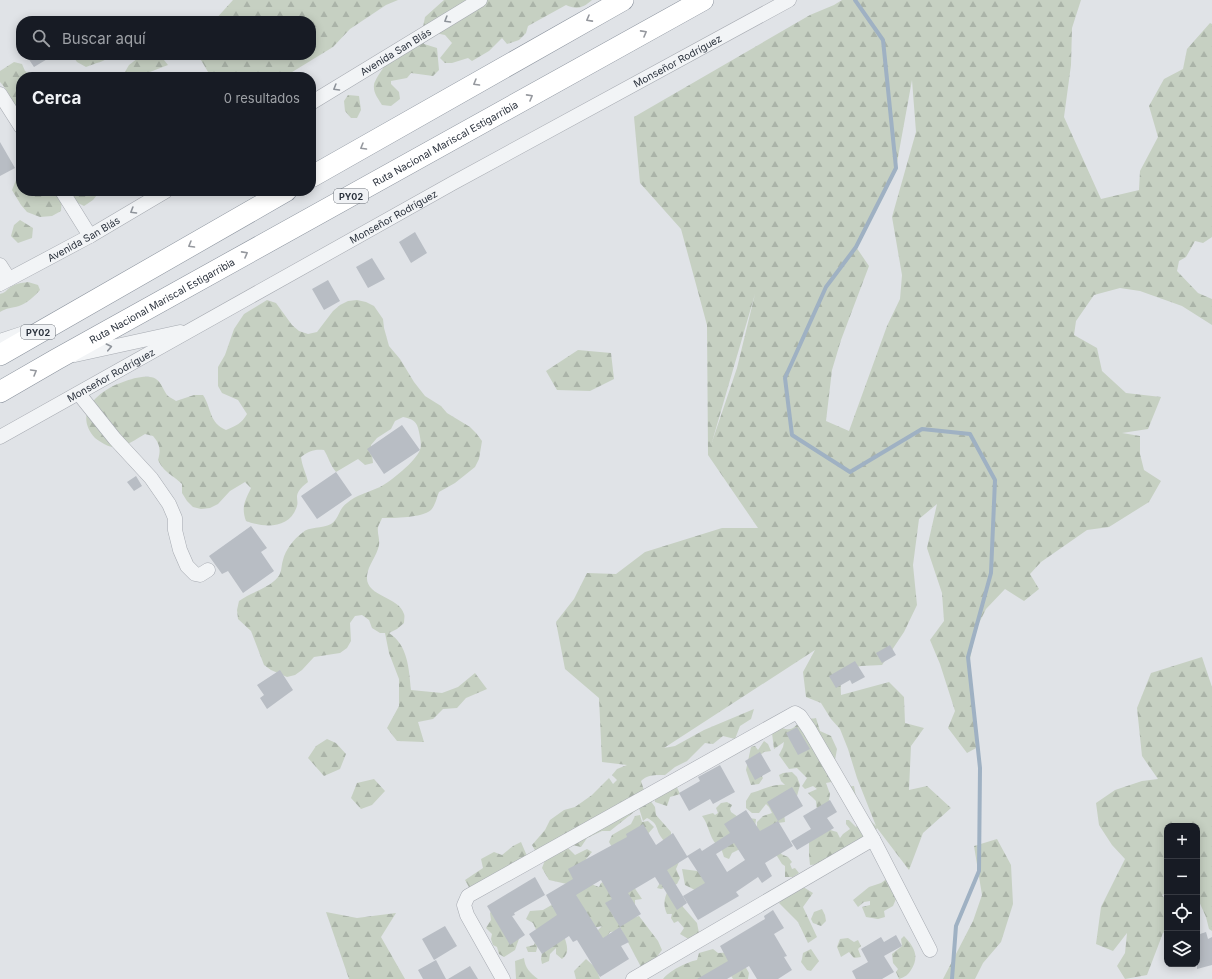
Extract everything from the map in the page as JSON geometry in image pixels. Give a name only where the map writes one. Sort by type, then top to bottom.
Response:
[{"type":"highway","points":[[316,174],[623,0]]},
{"type":"highway","name":"Ruta Nacional Mariscal Estigarribia","points":[[0,392],[703,0]]},
{"type":"highway","name":"PY02","points":[[0,355],[51,324],[277,196]]},
{"type":"street","name":"Avenida San Blás","points":[[316,100],[480,0]]},
{"type":"street","name":"Monseñor Rodríguez","points":[[0,437],[453,183],[789,0]]},
{"type":"street","points":[[0,94],[16,119]]},
{"type":"street","points":[[65,196],[90,236]]},
{"type":"street","name":"Avenida San Blás","points":[[4,282],[90,236],[158,196]]},
{"type":"street","points":[[0,265],[4,282]]},
{"type":"street","points":[[0,341],[51,324]]},
{"type":"street","points":[[57,359],[194,329]]},
{"type":"street","points":[[79,394],[115,439],[151,478],[169,504],[175,518],[180,550],[187,566],[195,574],[200,575],[208,570]]},
{"type":"street","points":[[503,979],[467,915],[464,905],[468,896],[793,714],[800,716],[809,729],[873,839],[930,950]]},
{"type":"street","points":[[633,979],[873,839]]},
{"type":"green space","points":[[233,0],[398,0],[386,5],[350,29],[333,47],[316,57],[316,16],[219,16]]},
{"type":"green space","points":[[444,0],[592,0],[586,5],[577,8],[566,5],[528,26],[526,33],[519,40],[507,44],[502,38],[489,51],[472,61],[468,58],[452,63],[445,63],[440,58],[452,43],[445,35],[435,33],[423,27],[425,17]]},
{"type":"green space","points":[[842,0],[1081,0],[1072,28],[1071,65],[1064,117],[1101,199],[1139,190],[1140,171],[1158,137],[1149,106],[1164,79],[1183,69],[1187,49],[1210,23],[1212,24],[1212,237],[1203,243],[1195,241],[1186,257],[1179,261],[1177,271],[1198,293],[1212,299],[1212,325],[1182,306],[1140,291],[1120,288],[1094,295],[1076,321],[1074,335],[1097,348],[1102,371],[1126,393],[1161,397],[1148,429],[1122,433],[1140,436],[1140,454],[1144,470],[1161,481],[1149,502],[1109,527],[1087,530],[1041,562],[1030,574],[1039,589],[1024,601],[1005,589],[986,609],[976,629],[969,664],[978,747],[967,753],[948,728],[955,711],[940,664],[930,640],[944,621],[942,593],[927,548],[937,504],[919,519],[913,565],[917,605],[904,632],[882,665],[861,666],[840,670],[841,695],[889,682],[904,697],[905,723],[924,728],[911,746],[909,790],[927,786],[951,808],[923,833],[909,870],[877,828],[873,836],[861,838],[825,864],[810,865],[809,832],[827,829],[837,832],[840,838],[850,829],[846,824],[846,820],[849,820],[856,827],[858,824],[841,787],[854,786],[859,813],[869,819],[876,826],[840,729],[831,719],[821,703],[806,697],[803,672],[815,650],[664,748],[675,746],[704,730],[754,709],[751,719],[740,726],[735,739],[723,736],[713,744],[705,743],[687,761],[675,767],[665,775],[649,776],[641,781],[645,793],[655,807],[656,815],[671,832],[671,841],[679,862],[676,869],[680,878],[677,884],[661,889],[657,888],[664,876],[668,846],[659,834],[653,822],[647,818],[643,821],[639,808],[610,831],[602,831],[587,838],[581,847],[568,844],[536,852],[532,845],[545,830],[550,820],[564,810],[575,807],[592,795],[609,778],[613,784],[617,780],[612,775],[617,769],[627,765],[602,762],[599,698],[565,669],[556,622],[574,599],[587,573],[616,574],[645,552],[722,528],[758,528],[708,455],[707,325],[681,229],[640,183],[634,117],[810,15]],"holes":[[[912,80],[916,132],[892,217],[902,275],[900,299],[887,326],[849,431],[826,421],[832,370],[841,340],[869,266],[856,247],[896,168]],[[755,294],[737,368],[712,442]]]},
{"type":"green space","points":[[419,32],[424,38],[424,44],[437,48],[439,70],[433,76],[411,73],[407,78],[391,81],[391,84],[399,92],[400,99],[391,106],[382,105],[374,91],[375,81],[384,66],[404,41],[412,33]]},
{"type":"green space","points":[[76,60],[105,60],[86,67]]},
{"type":"green space","points":[[136,60],[164,60],[168,65],[150,72],[125,72],[129,65]]},
{"type":"green space","points":[[201,60],[312,60],[292,72],[208,72]]},
{"type":"green space","points":[[14,62],[22,64],[27,72],[16,72],[16,106],[0,82],[0,71]]},
{"type":"green space","points":[[348,95],[359,96],[361,110],[357,118],[351,118],[345,111],[344,101]]},
{"type":"green space","points":[[16,180],[16,196],[59,196],[62,198],[61,211],[52,216],[40,217],[27,212],[21,205],[12,190]]},
{"type":"green space","points":[[72,196],[96,196],[84,206],[76,202]]},
{"type":"green space","points":[[20,220],[33,228],[32,238],[18,243],[11,236],[14,225]]},
{"type":"green space","points":[[28,282],[38,285],[40,290],[25,303],[0,312],[0,294],[10,287]]},
{"type":"green space","points":[[267,300],[276,303],[292,325],[299,331],[308,334],[317,332],[333,311],[348,301],[357,300],[374,306],[383,319],[389,346],[400,359],[414,382],[425,396],[441,406],[447,413],[470,427],[482,441],[479,459],[475,467],[455,483],[439,492],[435,504],[431,510],[427,513],[415,516],[382,518],[378,527],[378,549],[367,576],[368,583],[371,588],[377,593],[396,603],[404,614],[404,623],[389,633],[400,644],[404,651],[408,666],[411,690],[442,693],[458,687],[475,673],[487,689],[466,698],[457,708],[443,709],[433,719],[418,722],[424,742],[397,741],[387,728],[399,706],[399,679],[389,653],[385,633],[380,633],[372,628],[369,620],[362,615],[355,616],[350,623],[351,641],[347,648],[340,653],[314,657],[302,670],[295,675],[287,677],[264,665],[251,631],[238,619],[237,610],[239,601],[269,585],[278,577],[286,552],[299,535],[308,529],[324,527],[331,524],[334,522],[344,505],[358,496],[385,484],[413,460],[421,446],[418,428],[414,421],[403,417],[395,421],[391,429],[377,438],[371,445],[373,463],[365,465],[358,459],[336,472],[324,450],[314,450],[301,457],[308,482],[298,492],[297,505],[294,514],[283,523],[276,525],[261,525],[246,521],[244,512],[245,500],[251,488],[245,482],[230,491],[218,504],[210,508],[201,509],[193,507],[182,493],[182,484],[166,471],[158,460],[159,447],[153,436],[145,434],[126,445],[112,447],[95,438],[89,429],[86,420],[87,411],[98,397],[105,391],[123,382],[136,378],[147,377],[157,379],[168,396],[176,401],[194,395],[203,395],[216,424],[220,427],[226,430],[238,424],[247,414],[238,400],[222,393],[218,386],[218,367],[225,355],[234,329],[244,314]]},
{"type":"green space","points":[[578,350],[611,353],[614,379],[590,391],[557,390],[546,371]]},
{"type":"green space","points":[[1202,657],[1212,687],[1212,931],[1209,929],[1200,904],[1200,823],[1164,823],[1164,894],[1162,895],[1164,897],[1164,932],[1147,975],[1125,979],[1117,966],[1125,953],[1127,933],[1113,951],[1096,944],[1101,907],[1125,859],[1112,845],[1099,825],[1096,803],[1115,790],[1142,781],[1158,779],[1142,756],[1137,708],[1151,673]]},
{"type":"green space","points":[[816,718],[820,731],[831,736],[837,749],[835,760],[838,771],[836,781],[826,783],[830,794],[828,806],[817,811],[816,801],[808,793],[817,789],[813,786],[805,789],[802,786],[807,778],[797,768],[789,769],[779,755],[784,742],[774,749],[772,733],[782,728],[793,728],[802,720]]},
{"type":"green space","points":[[327,739],[336,743],[346,754],[340,769],[324,776],[308,758],[316,746]]},
{"type":"green space","points":[[764,741],[768,744],[771,751],[764,752],[759,756],[757,768],[763,778],[759,784],[751,785],[746,770],[751,747],[755,746],[758,750]]},
{"type":"green space","points":[[792,772],[797,777],[800,785],[797,796],[788,794],[784,813],[785,822],[778,823],[762,834],[757,828],[757,822],[763,816],[772,813],[766,804],[759,813],[752,813],[746,808],[746,801],[751,793],[772,786],[785,785],[781,781],[779,775]]},
{"type":"green space","points":[[374,779],[385,791],[372,805],[361,809],[351,798],[357,783]]},
{"type":"green space","points":[[674,781],[680,794],[670,797],[667,806],[655,802],[654,794]]},
{"type":"green space","points":[[727,802],[732,805],[730,809],[731,812],[741,819],[756,819],[755,828],[784,847],[781,854],[788,857],[792,862],[790,864],[792,869],[795,868],[799,873],[793,877],[785,877],[785,866],[777,856],[746,846],[732,853],[729,859],[724,857],[721,848],[714,841],[702,816],[713,813],[715,815],[718,813],[716,808],[721,803]]},
{"type":"green space","points":[[640,815],[642,822],[648,821],[654,827],[645,837],[613,849],[609,842],[612,835],[631,824],[635,816]]},
{"type":"green space","points":[[997,839],[1011,865],[1013,904],[1001,942],[983,963],[975,979],[943,979],[973,921],[982,895],[974,846]]},
{"type":"green space","points":[[521,842],[527,856],[470,889],[465,880],[483,868],[481,859],[494,852],[502,855],[513,846]]},
{"type":"green space","points":[[567,847],[575,855],[587,849],[592,852],[586,859],[590,866],[591,884],[599,887],[601,883],[605,881],[632,884],[642,899],[635,900],[635,910],[623,921],[639,916],[658,941],[662,950],[653,962],[641,967],[621,929],[621,931],[610,932],[605,940],[592,936],[602,926],[564,935],[567,951],[562,959],[556,954],[556,948],[550,954],[549,961],[542,964],[541,959],[543,947],[539,941],[536,952],[528,952],[526,947],[534,945],[538,934],[533,923],[526,919],[530,911],[543,910],[555,903],[567,884],[549,880],[542,868],[547,855]]},
{"type":"green space","points":[[682,869],[705,872],[705,887],[697,891],[685,885]]},
{"type":"green space","points":[[891,876],[896,899],[893,906],[884,911],[885,917],[878,919],[866,917],[862,907],[870,905],[870,901],[864,902],[858,907],[853,900],[869,887],[881,883]]},
{"type":"green space","points":[[800,885],[813,893],[803,907],[817,937],[808,943],[798,922],[779,903],[791,891]]},
{"type":"green space","points":[[668,890],[678,892],[683,907],[697,923],[699,933],[690,940],[680,934],[684,928],[678,921],[674,923],[671,918],[672,914],[667,914],[664,902]]},
{"type":"green space","points":[[496,903],[520,936],[515,950],[504,957],[499,954],[497,947],[493,945],[491,939],[492,934],[486,928],[491,920],[490,913]]},
{"type":"green space","points":[[822,909],[826,921],[821,926],[813,923],[811,919],[814,912]]},
{"type":"green space","points":[[326,912],[357,918],[396,913],[381,937],[405,979],[349,979]]},
{"type":"green space","points":[[904,936],[911,944],[915,952],[915,960],[909,973],[905,977],[899,979],[896,972],[898,969],[893,963],[892,954],[902,946],[901,939]]},
{"type":"green space","points":[[848,938],[854,942],[858,940],[861,946],[858,949],[861,957],[854,958],[849,952],[841,957],[837,947],[840,939]]},
{"type":"green space","points":[[713,949],[718,953],[737,952],[749,973],[748,979],[733,979],[727,969],[718,979],[663,979],[678,967],[697,960],[699,953]]},
{"type":"green space","points":[[811,949],[819,961],[811,971],[807,970],[801,962],[803,953]]},
{"type":"green space","points":[[524,958],[525,965],[528,970],[538,979],[516,979],[515,961]]},
{"type":"green space","points":[[586,959],[596,968],[600,979],[576,979],[574,971]]},
{"type":"building","points":[[29,60],[46,60],[34,67]]},
{"type":"building","points":[[0,142],[15,168],[0,176]]},
{"type":"building","points":[[415,232],[427,253],[411,263],[399,242]]},
{"type":"building","points":[[372,258],[385,279],[368,288],[356,267]]},
{"type":"building","points":[[328,280],[340,301],[324,310],[312,289]]},
{"type":"building","points":[[402,425],[420,450],[384,474],[367,449]]},
{"type":"building","points":[[336,472],[352,495],[317,519],[301,496]]},
{"type":"building","points":[[136,476],[142,486],[134,491],[127,482]]},
{"type":"building","points":[[251,526],[267,548],[261,552],[274,571],[243,593],[228,571],[222,574],[209,556]]},
{"type":"building","points":[[890,645],[896,655],[882,663],[876,653]]},
{"type":"building","points":[[855,661],[865,677],[852,684],[850,680],[836,688],[829,676]]},
{"type":"building","points":[[280,670],[293,690],[267,709],[260,698],[264,695],[257,685]]},
{"type":"building","points":[[797,727],[810,749],[798,755],[786,733]]},
{"type":"building","points":[[760,752],[771,771],[755,780],[745,761]]},
{"type":"building","points":[[720,765],[735,792],[713,804],[710,799],[689,811],[679,793],[700,781],[698,777]]},
{"type":"building","points":[[792,787],[803,806],[778,821],[767,802]]},
{"type":"building","points":[[830,800],[837,812],[827,818],[834,828],[797,850],[791,841],[811,829],[803,816]]},
{"type":"building","points":[[746,810],[760,831],[778,821],[793,846],[765,863],[772,876],[762,883],[758,877],[736,892],[739,896],[698,920],[683,896],[705,883],[688,857],[667,870],[687,903],[677,910],[655,877],[628,893],[641,914],[620,927],[629,942],[621,946],[629,959],[600,977],[577,940],[573,942],[569,936],[542,954],[529,934],[557,915],[546,895],[573,879],[568,869],[627,837],[626,834],[643,824],[656,845],[673,833],[687,856],[700,848],[702,851],[730,833],[724,824]],"holes":[[[734,843],[745,860],[727,872],[716,854]],[[601,880],[612,899],[605,903],[620,927],[603,938],[576,895]]]},
{"type":"building","points":[[535,877],[545,895],[514,913],[515,915],[512,916],[525,935],[510,945],[487,906]]},
{"type":"building","points":[[773,910],[784,928],[774,934],[787,956],[784,957],[792,970],[778,979],[757,979],[749,966],[727,979],[697,979],[728,961],[720,946],[765,919],[764,916]]},
{"type":"building","points":[[445,926],[457,946],[434,960],[422,939]]},
{"type":"building","points":[[1206,932],[1208,939],[1212,937],[1212,965],[1197,969],[1197,967],[1200,967],[1200,934]]},
{"type":"building","points":[[896,935],[902,946],[884,956],[894,972],[882,979],[856,979],[852,971],[868,962],[861,949],[881,937],[884,942]]},
{"type":"building","points":[[436,960],[446,979],[423,979],[418,970]]},
{"type":"building","points":[[470,966],[478,979],[448,979]]},
{"type":"waterway","points":[[855,0],[883,40],[896,168],[856,247],[826,287],[785,378],[792,435],[850,472],[922,429],[970,434],[995,480],[991,573],[968,657],[980,768],[979,871],[956,926],[952,979]]}]
